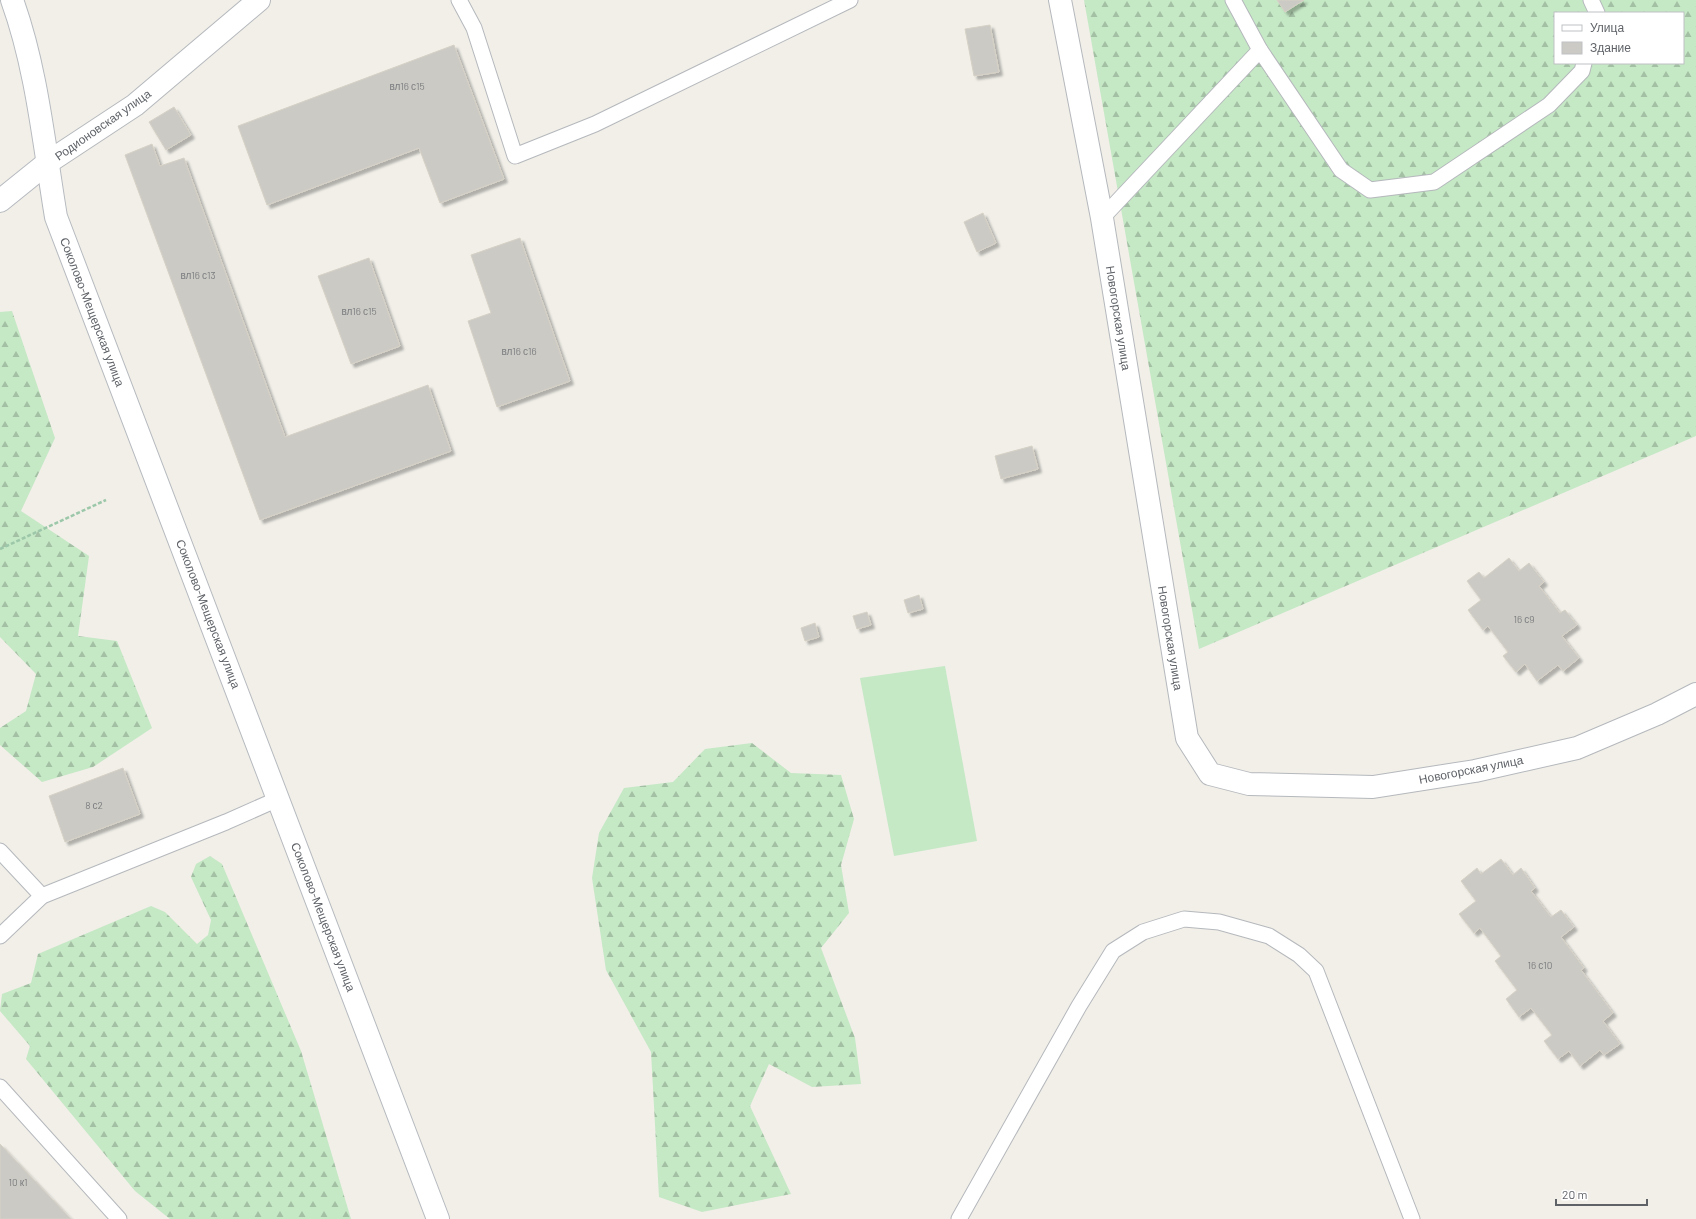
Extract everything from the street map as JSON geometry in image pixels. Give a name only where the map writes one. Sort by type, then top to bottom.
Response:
[{"type":"street","name":"Соколово-Мещерская улица","points":[[12,0],[23,29],[38,106],[56,217],[437,1218]]},
{"type":"street","name":"Родионовская улица","points":[[0,201],[47,163],[135,105],[259,0]]},
{"type":"street","name":"Новогорская улица","points":[[1060,0],[1102,218],[1187,738],[1210,774],[1249,784],[1373,787],[1475,772],[1577,748],[1658,714],[1696,694]]},
{"type":"lane","points":[[459,0],[474,28],[515,156],[595,124],[850,0]]},
{"type":"lane","points":[[1232,0],[1260,50],[1341,170],[1370,190],[1434,182],[1549,105],[1582,71],[1584,64]]},
{"type":"lane","points":[[1591,0],[1597,12]]},
{"type":"lane","points":[[1102,218],[1260,50]]},
{"type":"lane","points":[[0,936],[42,896],[226,822],[278,799]]},
{"type":"lane","points":[[0,851],[42,896]]},
{"type":"lane","points":[[959,1219],[1079,1006],[1113,951],[1143,932],[1184,919],[1219,922],[1269,936],[1300,955],[1316,971],[1412,1219]]},
{"type":"lane","points":[[0,1086],[119,1219]]},
{"type":"path","points":[[0,548],[106,500]]},
{"type":"green space","points":[[1084,0],[1696,0],[1696,436],[1199,649]]},
{"type":"green space","points":[[12,311],[55,438],[21,511],[89,556],[78,636],[117,641],[152,728],[93,767],[42,782],[0,745],[0,728],[26,711],[36,674],[0,637],[0,312]]},
{"type":"green space","points":[[945,666],[977,841],[894,856],[860,678]]},
{"type":"green space","points":[[752,743],[791,773],[841,775],[854,819],[841,865],[849,913],[821,948],[855,1038],[861,1084],[812,1087],[769,1064],[750,1106],[791,1194],[702,1212],[659,1197],[651,1052],[606,970],[592,878],[599,833],[624,788],[673,782],[705,749]]},
{"type":"green space","points":[[210,856],[222,864],[301,1051],[351,1219],[170,1219],[135,1191],[26,1059],[30,1046],[0,1011],[2,994],[31,983],[38,954],[151,906],[165,912],[197,944],[208,935],[211,920],[191,877],[196,864]]},
{"type":"building","points":[[1277,0],[1304,0],[1285,12]]},
{"type":"building","points":[[990,25],[999,72],[974,76],[965,29]]},
{"type":"building","points":[[454,45],[504,179],[440,203],[419,148],[267,205],[238,126]]},
{"type":"building","points":[[174,107],[191,135],[166,150],[149,122]]},
{"type":"building","points":[[152,144],[160,166],[184,158],[285,437],[428,385],[451,451],[260,520],[125,155]]},
{"type":"building","points":[[983,213],[996,243],[977,252],[964,222]]},
{"type":"building","points":[[520,238],[570,381],[497,407],[468,321],[491,313],[471,255]]},
{"type":"building","points":[[369,258],[400,346],[351,364],[318,276]]},
{"type":"building","points":[[1032,446],[1038,469],[1001,479],[995,456]]},
{"type":"building","points":[[1509,558],[1519,571],[1529,563],[1544,582],[1539,586],[1560,613],[1565,610],[1577,625],[1562,636],[1579,658],[1563,671],[1558,665],[1537,681],[1525,664],[1516,672],[1503,656],[1508,652],[1488,626],[1483,630],[1468,610],[1481,600],[1467,581],[1479,572],[1484,578]]},
{"type":"building","points":[[919,595],[923,609],[908,613],[904,600]]},
{"type":"building","points":[[867,612],[871,625],[857,629],[853,616]]},
{"type":"building","points":[[815,623],[819,637],[805,641],[801,628]]},
{"type":"building","points":[[123,768],[140,814],[65,842],[49,796]]},
{"type":"building","points":[[1501,859],[1513,875],[1521,868],[1535,888],[1531,891],[1551,917],[1561,910],[1574,927],[1561,937],[1584,968],[1581,970],[1613,1013],[1603,1021],[1620,1044],[1604,1055],[1600,1050],[1580,1066],[1569,1051],[1558,1059],[1544,1041],[1552,1035],[1531,1008],[1519,1017],[1506,999],[1517,990],[1495,961],[1501,956],[1480,928],[1474,933],[1459,914],[1476,901],[1461,881],[1477,868],[1481,874]]},
{"type":"building","points":[[0,1144],[71,1219],[0,1219]]}]
